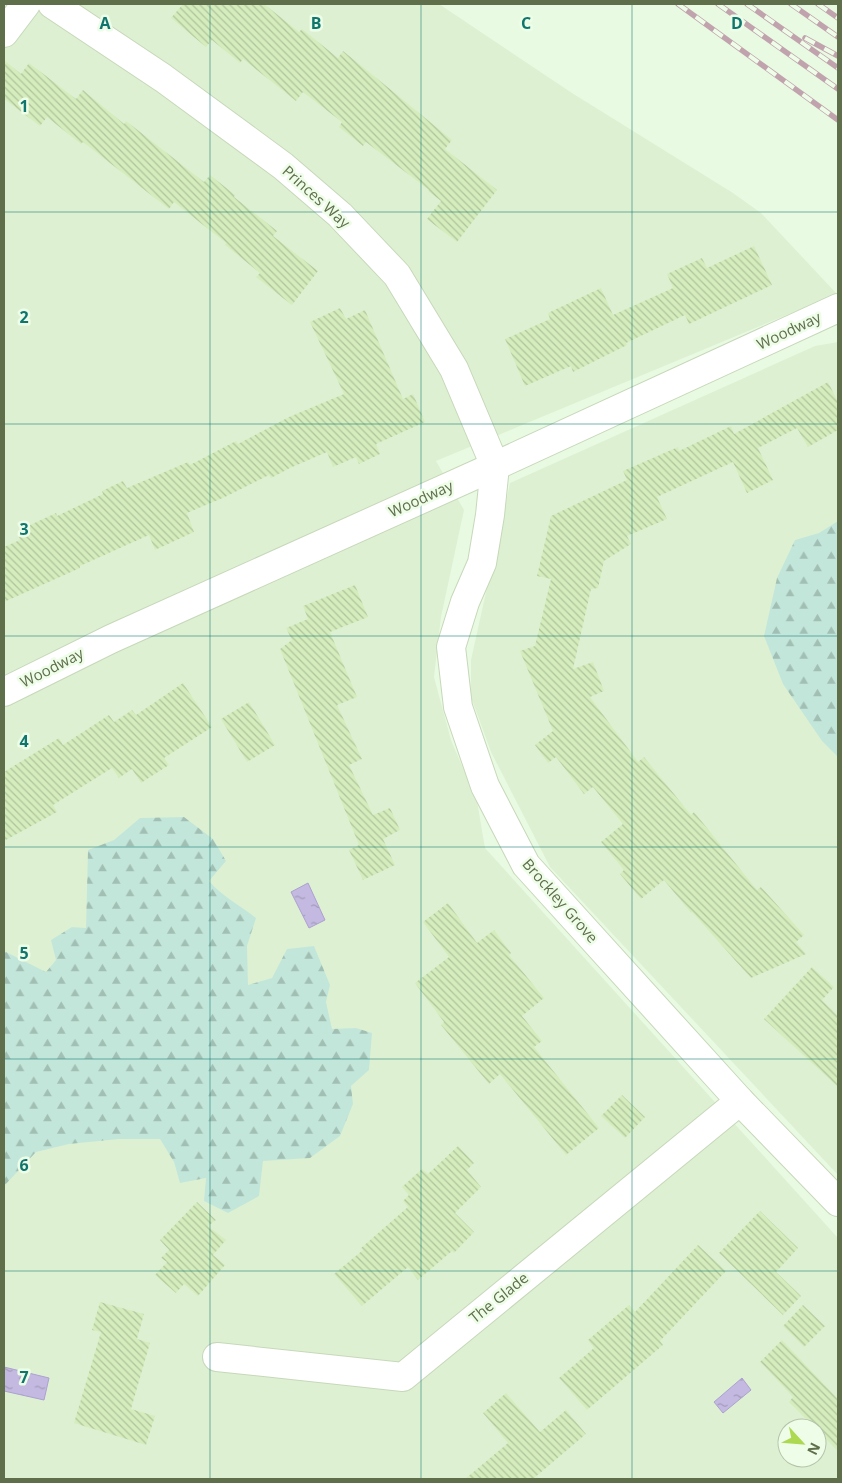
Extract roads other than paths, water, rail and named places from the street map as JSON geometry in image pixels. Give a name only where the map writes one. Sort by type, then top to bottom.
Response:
[{"type":"street","points":[[4,32],[26,4]]},
{"type":"street","name":"Princes Way","points":[[52,4],[163,78],[283,166],[346,222],[397,275],[454,369],[495,466]]},
{"type":"street","name":"Woodway","points":[[4,692],[120,634],[495,466],[838,308]]},
{"type":"street","name":"Brockley Grove","points":[[495,466],[490,515],[482,563],[465,602],[451,647],[458,707],[485,786],[526,865],[740,1101],[838,1202]]},
{"type":"street","name":"The Glade","points":[[217,1357],[403,1377],[740,1101]]},
{"type":"water","points":[[308,883],[325,920],[309,928],[291,892]]},
{"type":"water","points":[[4,1367],[49,1378],[44,1400],[4,1391]]},
{"type":"water","points":[[742,1378],[751,1390],[723,1413],[714,1402]]},
{"type":"railway","points":[[678,4],[838,120]]},
{"type":"railway","points":[[718,4],[838,89]]},
{"type":"railway","points":[[747,4],[838,68]]},
{"type":"railway","points":[[791,4],[838,37]]},
{"type":"railway","points":[[818,4],[838,18]]},
{"type":"railway","points":[[805,38],[838,56]]}]
